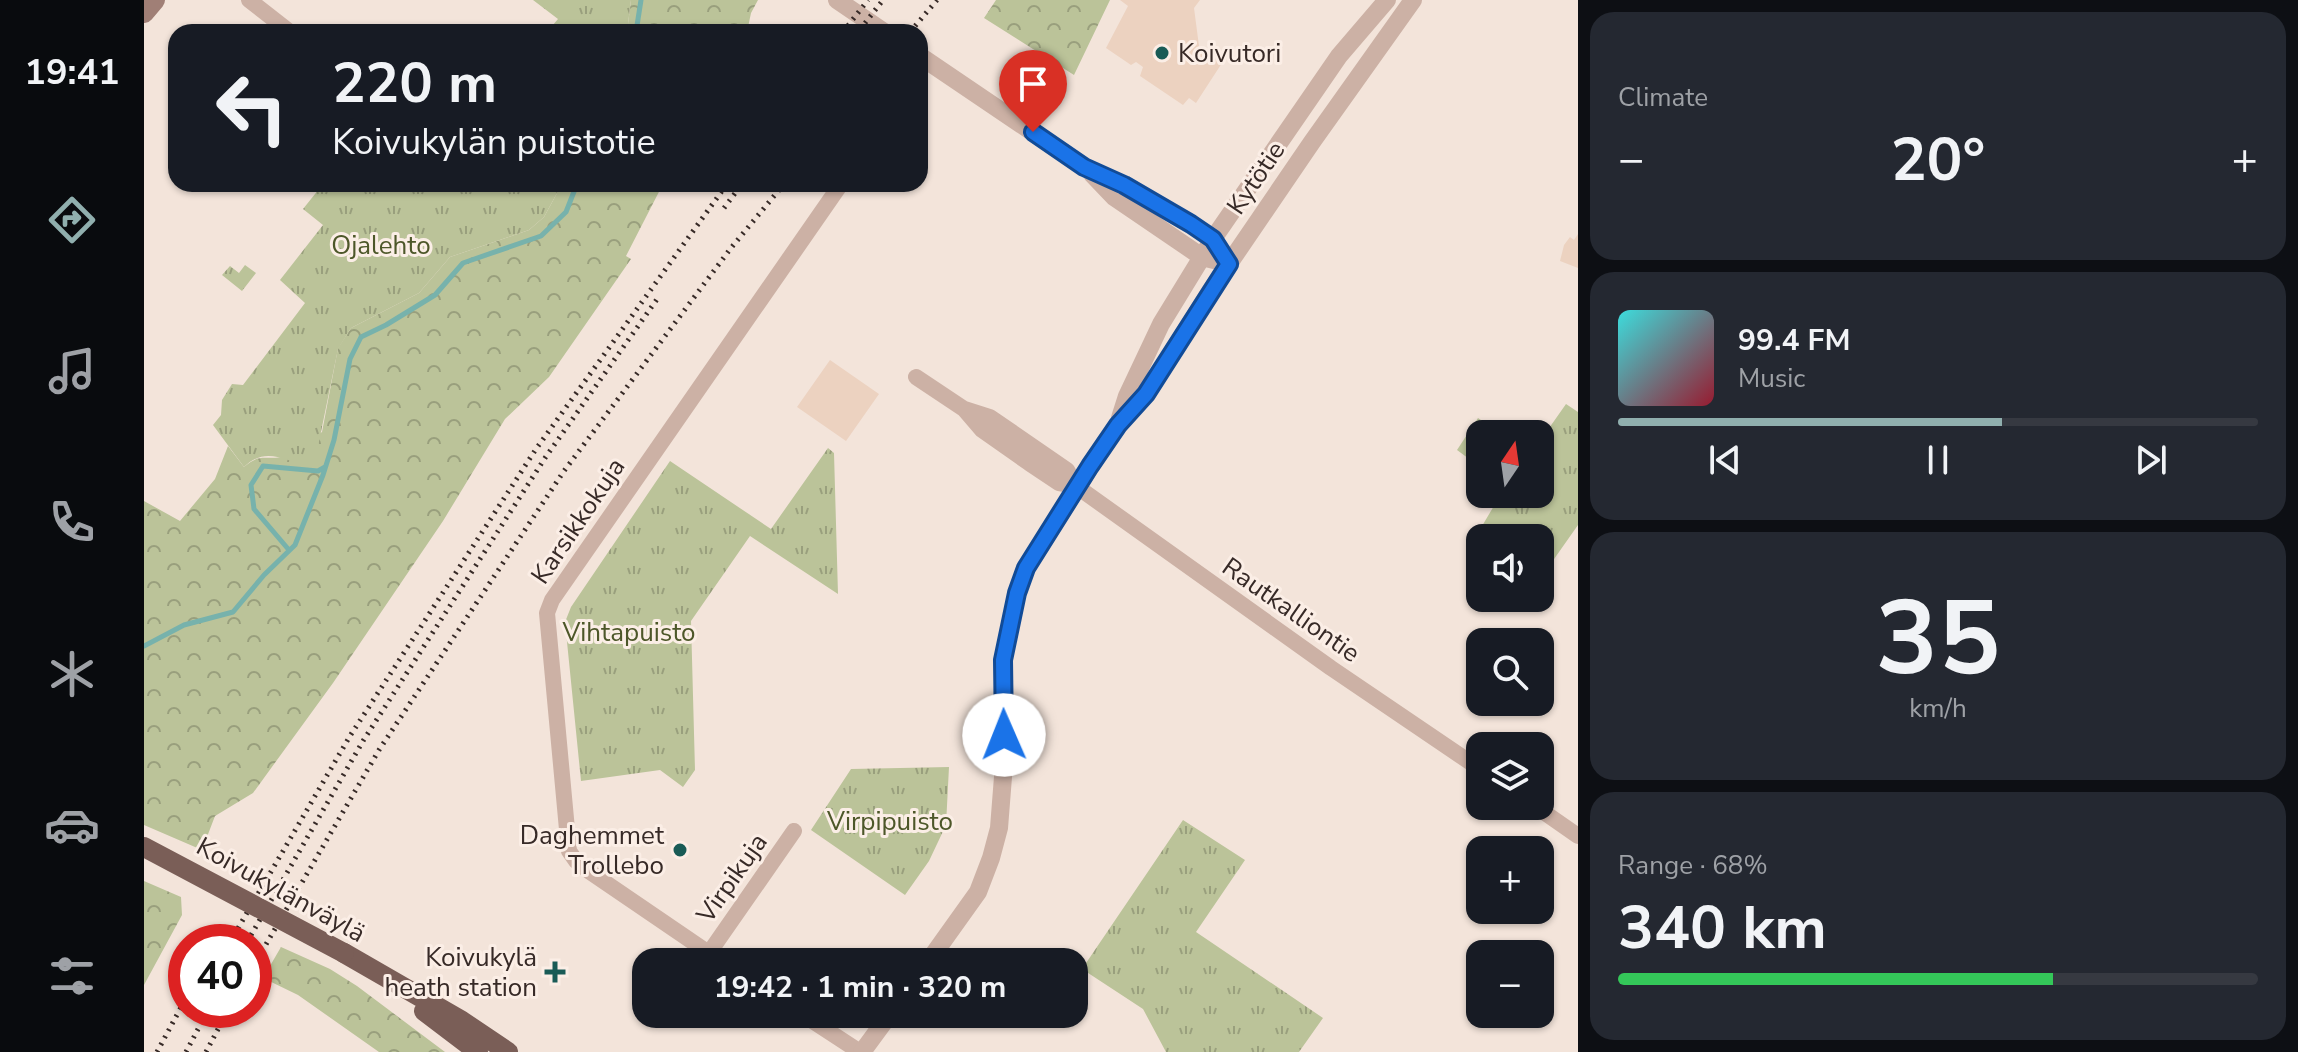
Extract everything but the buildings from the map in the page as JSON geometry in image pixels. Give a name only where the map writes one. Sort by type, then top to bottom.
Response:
[{"type":"main road","points":[[144,13],[155,0]]},
{"type":"main road","name":"Koivukylänväylä","points":[[144,847],[344,953],[462,1021],[508,1052]]},
{"type":"main road","name":"Koivukylänväylä","points":[[391,982],[478,1052]]},
{"type":"street","points":[[249,0],[280,24]]},
{"type":"street","points":[[837,0],[872,24]]},
{"type":"street","name":"Kytötie","points":[[1118,425],[1127,396],[1161,324],[1213,239],[1339,56],[1387,0]]},
{"type":"street","name":"Kytötie","points":[[938,948],[978,892],[999,828],[1003,795],[1003,660],[1017,593],[1040,542],[1118,425],[1146,394],[1229,264],[1413,0]]},
{"type":"street","points":[[928,61],[1084,167],[1124,185],[1213,239],[1229,264]]},
{"type":"street","points":[[1084,167],[1114,197],[1202,257],[1229,264]]},
{"type":"street","name":"Karsikkokuja","points":[[703,948],[590,872],[569,851],[547,613],[552,600],[835,192]]},
{"type":"street","name":"Rautkalliontie","points":[[916,377],[964,409],[990,417],[1067,470],[1076,486],[1331,668],[1466,760]]},
{"type":"street","points":[[1554,819],[1578,836]]},
{"type":"street","name":"Virpikuja","points":[[722,948],[794,831]]},
{"type":"street","points":[[824,1028],[861,1052],[879,1028]]},
{"type":"green space","points":[[533,0],[631,0],[628,24],[554,24],[558,19]]},
{"type":"green space","points":[[631,0],[758,0],[749,24],[628,24]]},
{"type":"green space","points":[[996,0],[1110,0],[1074,75],[984,18]]},
{"type":"green space","name":"Ojalehto","points":[[317,192],[558,192],[544,217],[529,230],[450,257],[419,293],[351,328],[338,349],[315,461],[306,463],[263,456],[244,467],[213,425],[221,415],[222,400],[232,384],[243,385],[305,303],[280,280],[323,225],[303,209]]},
{"type":"green space","points":[[558,192],[659,192],[626,256],[631,259],[549,377],[505,419],[443,521],[333,683],[253,793],[215,816],[202,850],[144,825],[144,501],[180,521],[215,479],[228,446],[244,467],[258,458],[286,456],[297,450],[322,432],[338,348],[351,328],[419,293],[450,257],[529,230],[544,217]]},
{"type":"green space","points":[[245,265],[256,273],[242,291],[222,275],[230,266],[239,273]]},
{"type":"green space","points":[[1566,404],[1578,412],[1578,525],[1554,559],[1554,524],[1483,524],[1493,508],[1554,508],[1554,421]]},
{"type":"green space","points":[[1466,436],[1466,457],[1457,450]]},
{"type":"green space","name":"Vihtapuisto","points":[[828,448],[834,453],[838,594],[750,536],[691,621],[695,770],[683,787],[660,770],[581,781],[565,622],[571,607],[670,461],[771,529]]},
{"type":"green space","name":"Virpipuisto","points":[[949,767],[946,825],[929,861],[905,895],[811,830],[851,769]]},
{"type":"green space","points":[[1183,820],[1245,860],[1196,932],[1323,1018],[1299,1052],[1166,1052],[1143,1009],[1088,973],[1088,960]]},
{"type":"green space","points":[[144,881],[181,897],[182,915],[177,924],[168,924],[168,941],[144,985]]},
{"type":"green space","points":[[281,947],[330,969],[445,1052],[379,1052],[298,995],[272,982],[272,962]]},
{"type":"shaded area","name":"Koivutori","points":[[1120,0],[1200,0],[1194,8],[1199,46],[1222,63],[1196,103],[1189,98],[1183,105],[1140,76],[1143,67],[1136,62],[1131,65],[1106,48],[1128,6]]},
{"type":"shaded area","points":[[1578,234],[1578,268],[1560,261],[1564,245],[1570,237],[1574,240]]},
{"type":"shaded area","points":[[830,360],[879,394],[846,441],[797,407]]},
{"type":"waterway","points":[[637,24],[641,0]]},
{"type":"waterway","points":[[144,646],[184,625],[233,612],[295,545],[323,475],[334,440],[350,359],[361,337],[435,295],[463,263],[541,236],[566,212],[574,192]]},
{"type":"waterway","points":[[289,550],[254,509],[251,485],[263,466],[318,471],[325,467]]},
{"type":"railway","points":[[849,24],[868,0]]},
{"type":"railway","points":[[865,23],[883,0]]},
{"type":"railway","points":[[917,24],[937,0]]},
{"type":"railway","points":[[240,924],[350,736],[536,449],[721,192]]},
{"type":"railway","points":[[724,208],[736,192]]},
{"type":"railway","points":[[272,934],[379,750],[564,471],[731,248],[777,192]]},
{"type":"railway","points":[[257,924],[363,741],[545,458],[660,295]]},
{"type":"railway","points":[[157,1052],[170,1028]]},
{"type":"railway","points":[[186,1052],[199,1028]]},
{"type":"railway","points":[[206,1052],[219,1028]]},
{"type":"place","name":"Koivutori","points":[[1162,53]]},
{"type":"place","name":"Daghemmet Trollebo","points":[[680,850]]},
{"type":"place","name":"Koivukylä heath station","points":[[555,972]]},
{"type":"route","points":[[1004,735],[1003,660],[1017,593],[1026,568],[1090,466],[1118,425],[1146,394],[1229,264],[1213,239],[1191,224],[1124,185],[1084,167],[1033,132]]}]
